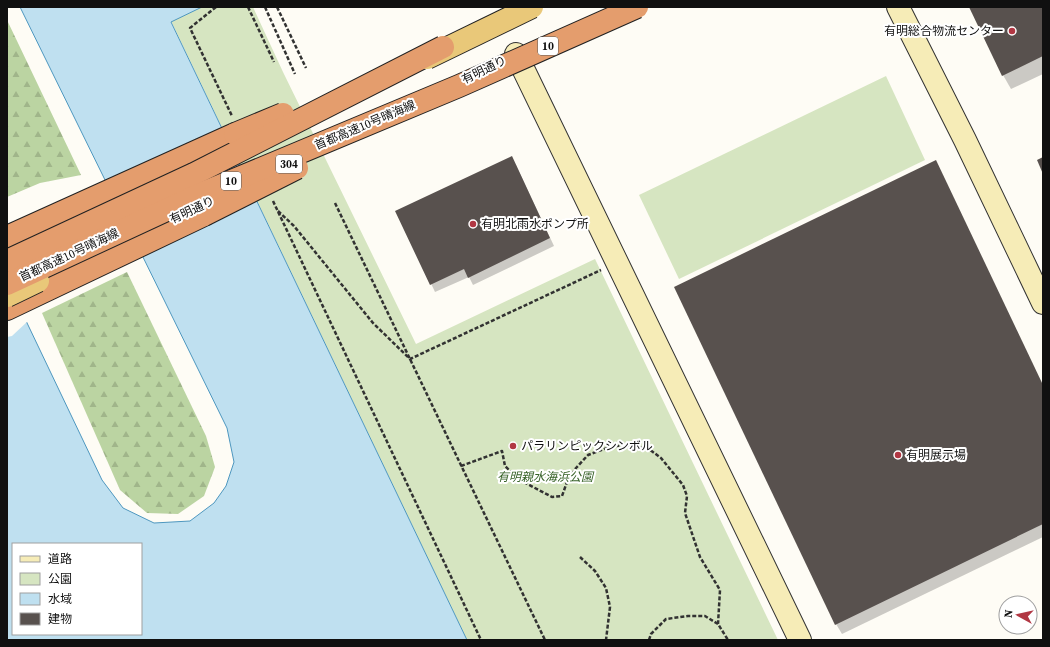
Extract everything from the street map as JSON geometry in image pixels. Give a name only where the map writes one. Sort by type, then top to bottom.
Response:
[{"type":"highway","name":"首都高速10号晴海線","points":[[7,261],[194,174],[522,7]]},
{"type":"highway","name":"首都高速10号晴海線","points":[[7,284],[203,193],[459,86],[637,7]]},
{"type":"highway","name":"10","points":[[7,237],[235,134],[443,47]]},
{"type":"highway","name":"10","points":[[7,309],[204,215],[459,86]]},
{"type":"main road","points":[[7,253],[280,124],[445,50],[532,7]]},
{"type":"main road","name":"有明通り","points":[[7,296],[255,180],[570,28]]},
{"type":"street","points":[[898,7],[965,140],[1043,303]]},
{"type":"street","points":[[516,54],[800,640]]},
{"type":"path","points":[[216,7],[190,28],[235,122]]},
{"type":"path","points":[[248,7],[274,62]]},
{"type":"path","points":[[265,7],[295,74]]},
{"type":"path","points":[[277,7],[306,68]]},
{"type":"path","points":[[269,194],[481,640]]},
{"type":"path","points":[[335,203],[545,640]]},
{"type":"path","points":[[276,209],[294,226],[373,322],[410,359]]},
{"type":"path","points":[[410,359],[605,268]]},
{"type":"path","points":[[462,466],[502,451],[506,466],[518,479],[552,497],[562,496],[567,482],[576,468],[588,455],[612,446],[631,446],[649,449],[661,458],[683,485],[687,496],[685,513],[700,557],[720,590],[718,624]]},
{"type":"path","points":[[580,557],[595,571],[606,588],[610,607],[606,640]]},
{"type":"path","points":[[649,640],[651,634],[666,619],[688,616],[705,616],[718,624],[728,640]]},
{"type":"green space","name":"有明親水海浜公園","points":[[202,7],[253,7],[283,72],[416,344],[595,259],[778,640],[467,640],[171,21]]},
{"type":"green space","points":[[7,20],[81,175],[40,183],[7,197]]},
{"type":"green space","points":[[886,76],[925,160],[679,279],[639,195]]},
{"type":"green space","points":[[127,272],[206,436],[215,467],[204,496],[178,514],[147,513],[120,490],[42,313]]},
{"type":"water","points":[[20,7],[202,7],[171,22],[467,640],[7,640],[7,281],[102,480],[123,508],[154,523],[190,521],[214,503],[226,486],[234,462],[227,428]]},
{"type":"pier","points":[[7,279],[9,280],[28,321],[12,336],[7,337]]},
{"type":"building","name":"有明総合物流センター","points":[[969,7],[1043,7],[1043,56],[1002,76]]},
{"type":"building","name":"有明北雨水ポンプ所","points":[[512,156],[550,238],[468,278],[464,269],[430,285],[395,211]]},
{"type":"building","points":[[1043,157],[1043,174],[1037,160]]},
{"type":"building","name":"有明展示場","points":[[936,160],[1043,385],[1043,524],[835,625],[674,287]]},
{"type":"place","name":"有明総合物流センター","points":[[1012,31]]},
{"type":"place","name":"有明北雨水ポンプ所","points":[[473,224]]},
{"type":"place","name":"パラリンピックシンボル","points":[[513,446]]},
{"type":"place","name":"有明展示場","points":[[898,455]]}]
